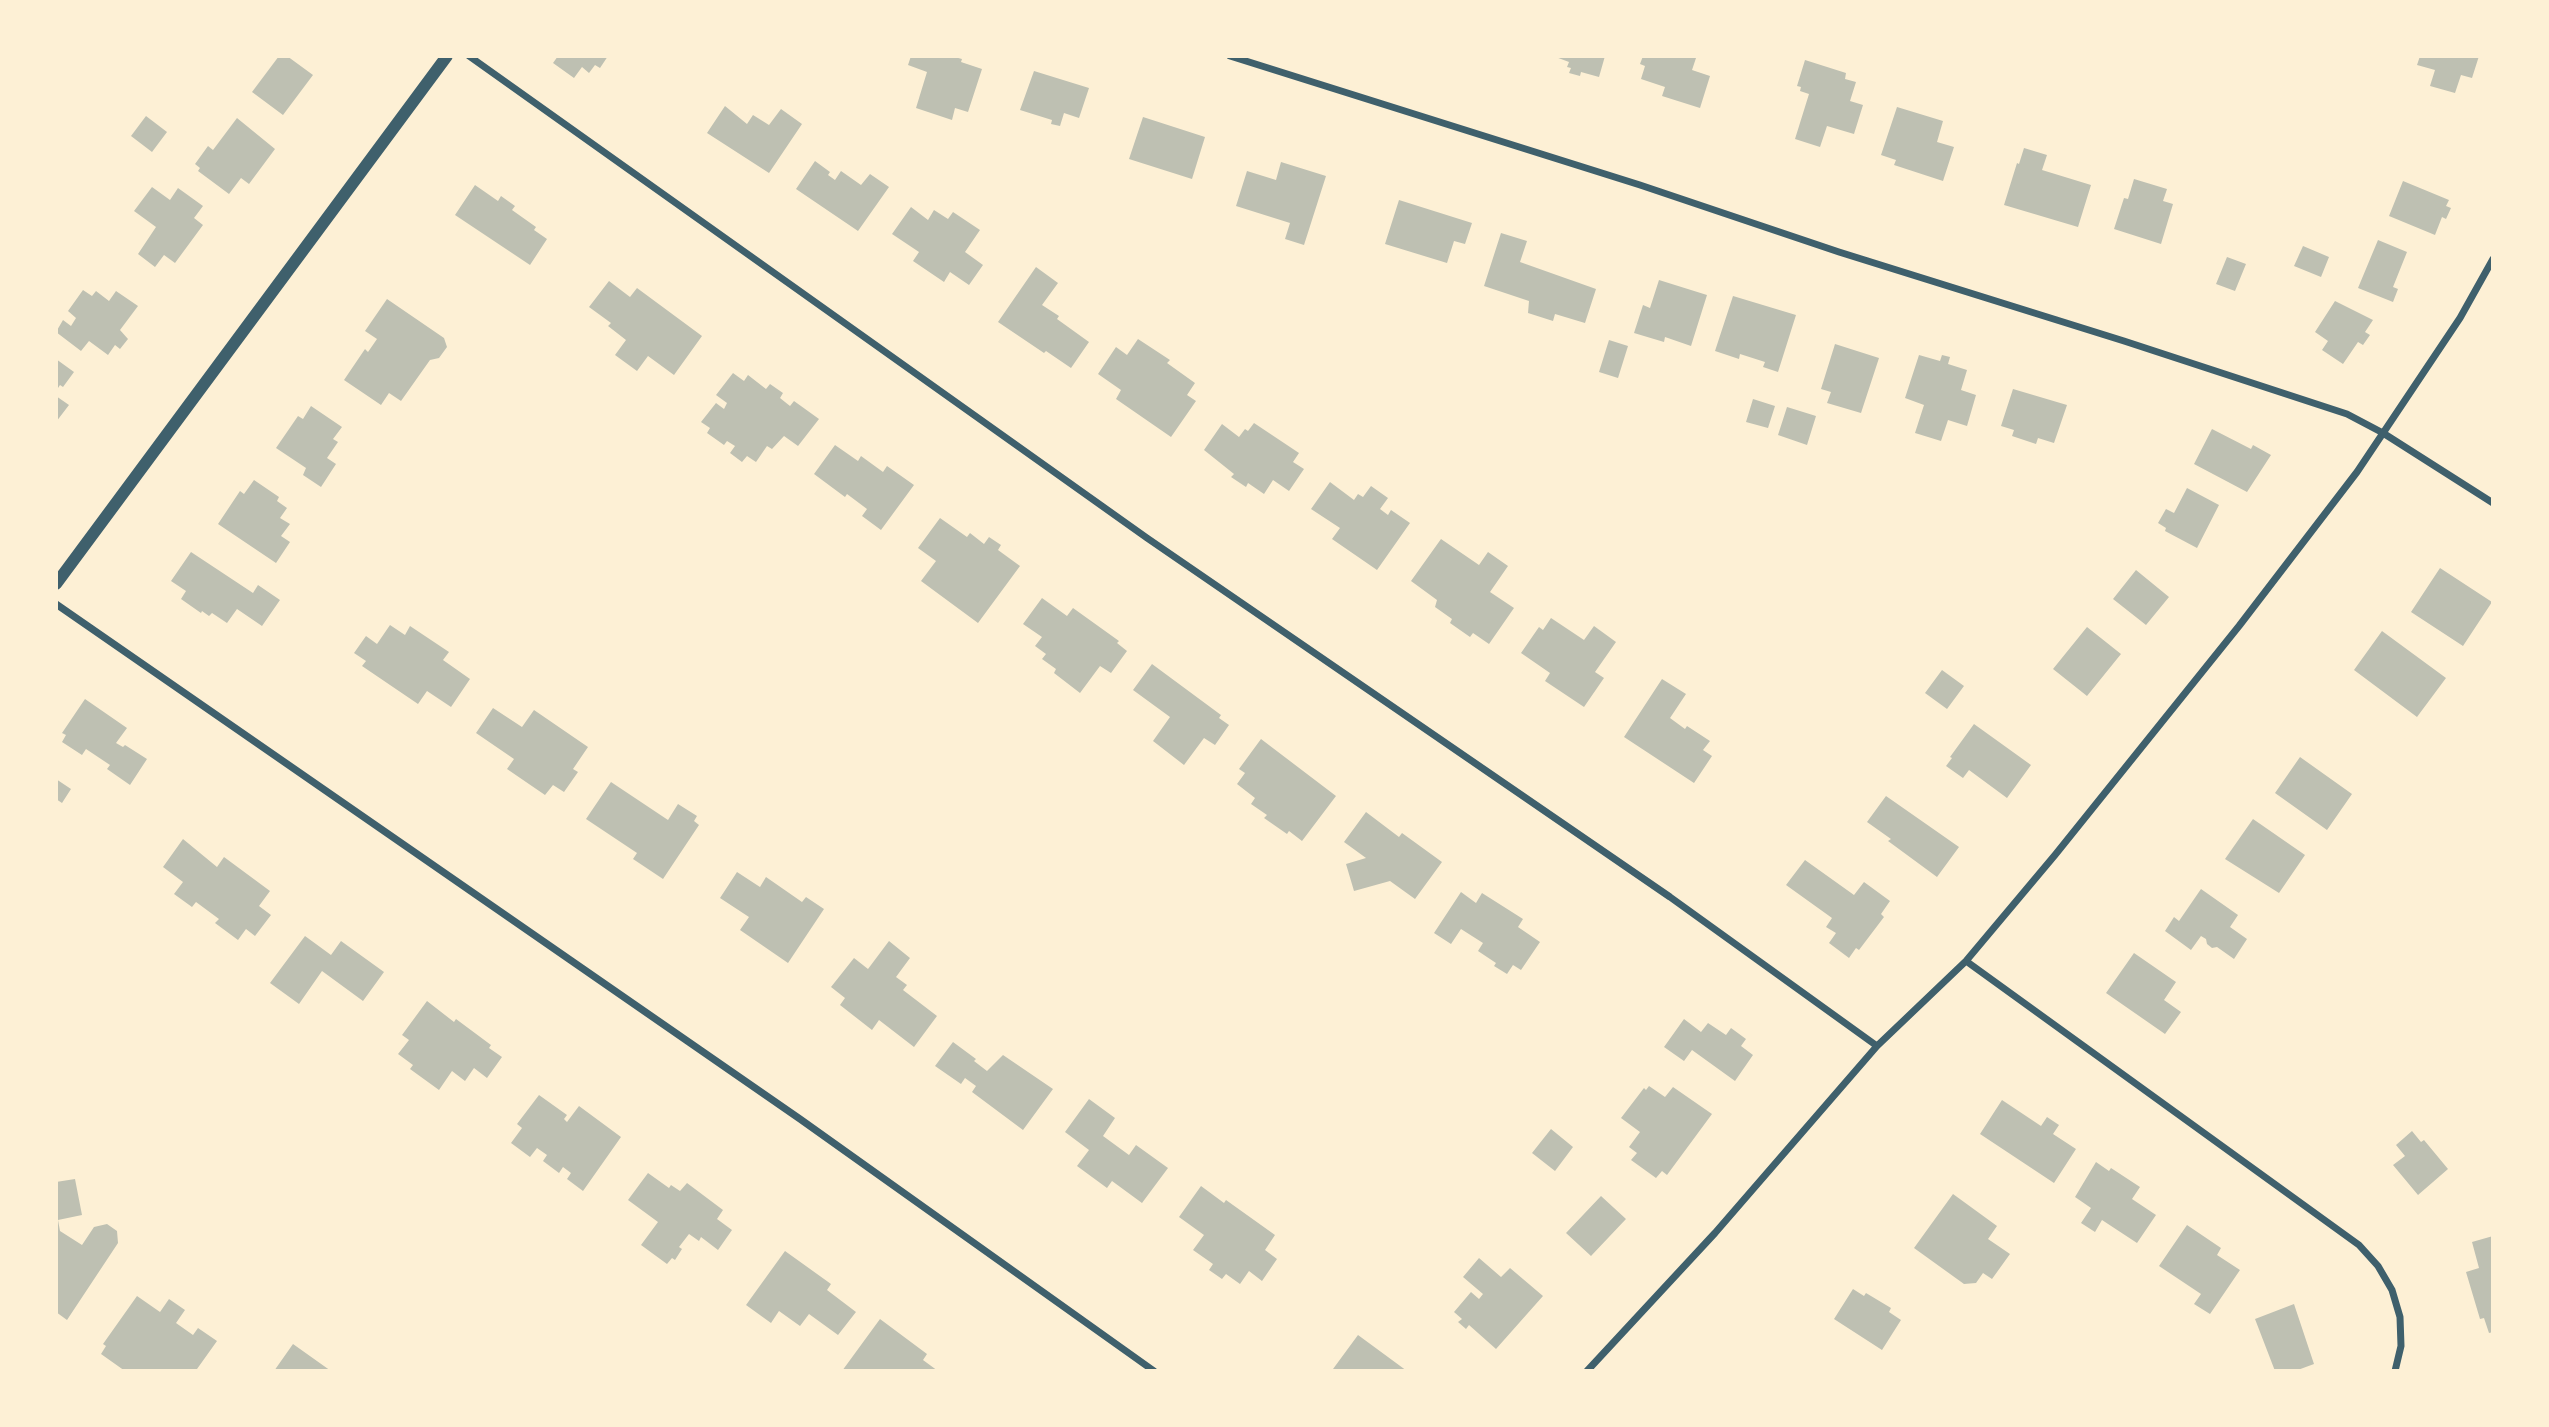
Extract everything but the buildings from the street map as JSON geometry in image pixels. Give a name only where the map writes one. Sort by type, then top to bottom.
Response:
[{"type":"street","points":[[56,584],[446,56]]},
{"type":"street","points":[[469,56],[1146,538],[1670,897],[1877,1046]]},
{"type":"street","points":[[1230,56],[2347,414],[2383,433],[2493,503]]},
{"type":"street","points":[[1587,1371],[1715,1233],[1877,1046],[1966,961],[2055,855],[2239,626],[2357,472],[2460,318],[2493,259]]},
{"type":"street","points":[[56,604],[789,1111],[1154,1371]]},
{"type":"street","points":[[1966,961],[2359,1245],[2378,1266],[2395,1299],[2400,1317],[2401,1346],[2395,1371]]}]
